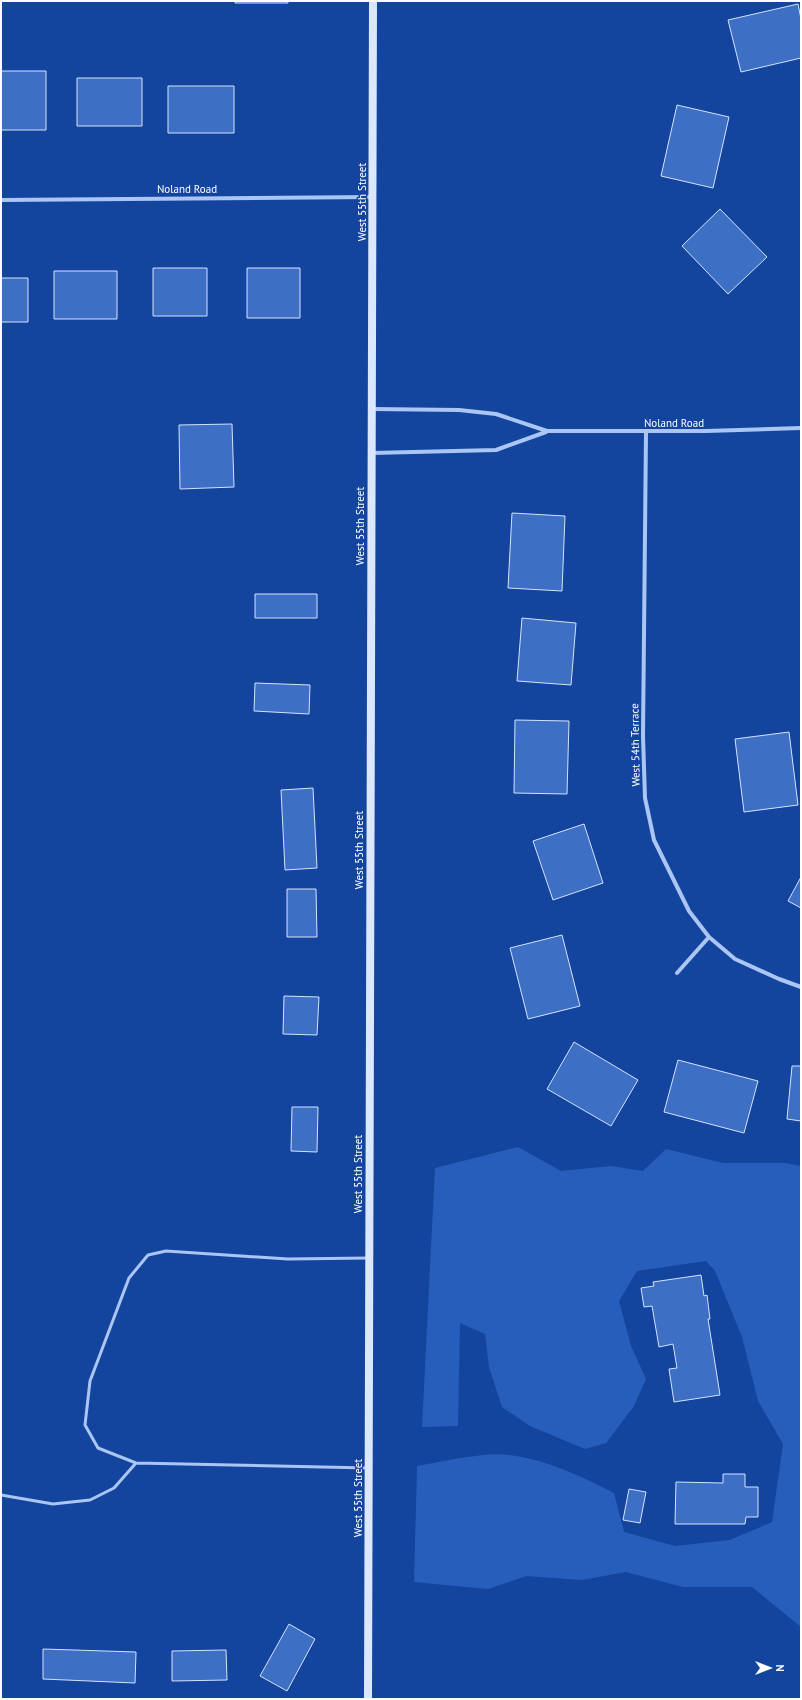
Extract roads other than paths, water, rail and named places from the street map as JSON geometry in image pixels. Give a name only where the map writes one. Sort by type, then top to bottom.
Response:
[{"type":"street","name":"West 55th Street","points":[[368,1699],[373,1]]},
{"type":"street","name":"Noland Road","points":[[1,200],[373,197]]},
{"type":"street","name":"Noland Road","points":[[372,409],[459,410],[496,414],[547,431],[646,432],[801,428]]},
{"type":"street","name":"Noland Road","points":[[372,453],[496,450],[547,431]]},
{"type":"street","name":"West 54th Terrace","points":[[646,432],[643,736],[645,798],[654,840],[689,911],[709,937],[735,959],[779,979],[801,987]]},
{"type":"street","points":[[677,973],[709,937]]},
{"type":"lane","points":[[369,1258],[288,1259],[166,1251],[148,1255],[129,1278],[90,1382],[85,1425],[98,1448],[136,1463],[369,1468]]},
{"type":"lane","points":[[1,1495],[53,1504],[90,1500],[114,1488],[136,1463]]}]
